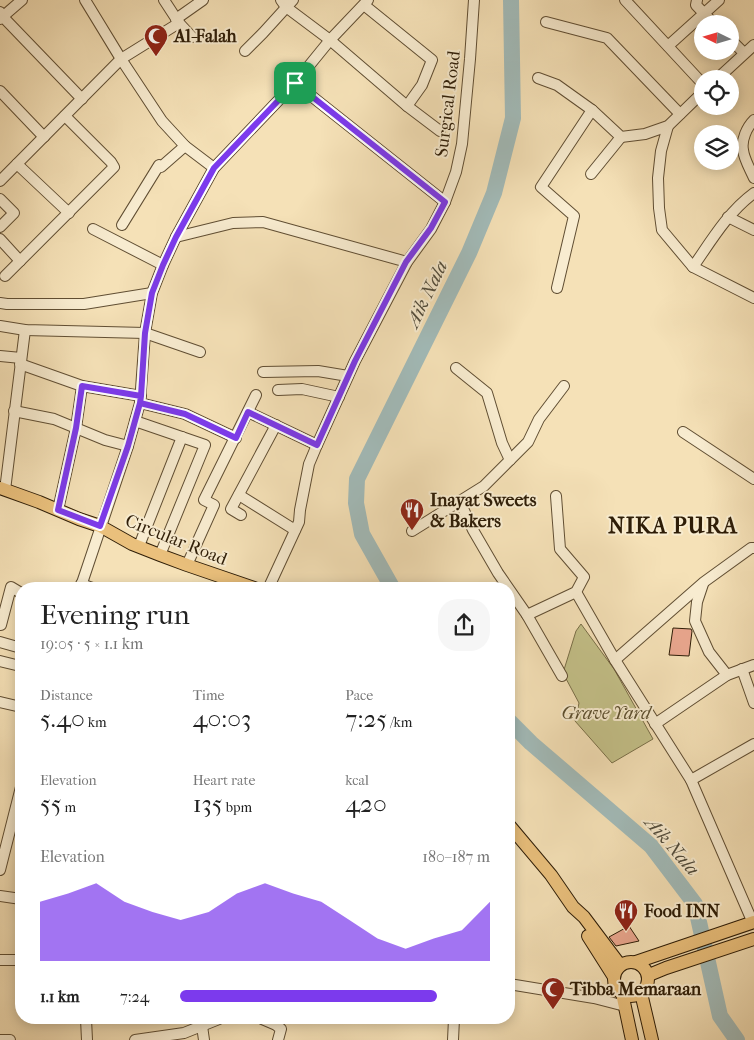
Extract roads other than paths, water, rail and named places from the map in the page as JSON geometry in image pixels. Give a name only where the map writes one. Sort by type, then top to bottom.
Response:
[{"type":"main road","name":"Circular Road","points":[[3,489],[100,526],[160,555],[237,582]]},
{"type":"main road","points":[[515,832],[551,875],[573,907],[584,917],[617,971],[616,986],[622,993],[632,1040]]},
{"type":"main road","points":[[636,962],[737,927],[754,923]]},
{"type":"main road","points":[[649,975],[749,941]]},
{"type":"main road","points":[[617,971],[625,962],[630,961],[636,962],[645,968],[649,975],[648,985],[641,993],[631,996],[622,993]]},
{"type":"main road","points":[[641,993],[652,1040]]},
{"type":"street","points":[[22,0],[1,16],[82,99]]},
{"type":"street","points":[[85,0],[121,60],[162,121],[185,146],[214,168]]},
{"type":"street","points":[[164,0],[178,21],[192,37]]},
{"type":"street","points":[[0,181],[121,60],[178,21],[203,0]]},
{"type":"street","name":"Surgical Road","points":[[271,582],[299,522],[309,464],[348,376],[406,262],[431,228],[445,202],[456,172],[462,144],[474,0]]},
{"type":"street","points":[[625,0],[694,74]]},
{"type":"street","points":[[697,0],[696,5],[705,14]]},
{"type":"street","points":[[668,46],[720,0]]},
{"type":"street","points":[[245,51],[264,33],[287,2],[407,106],[440,131]]},
{"type":"street","points":[[81,582],[128,446],[140,400],[145,333],[152,293],[176,237],[214,168],[295,83],[330,40],[366,2],[432,60],[422,85],[407,106]]},
{"type":"street","points":[[546,22],[607,38],[680,114]]},
{"type":"street","points":[[726,70],[754,45]]},
{"type":"street","points":[[739,48],[744,53]]},
{"type":"street","points":[[538,78],[557,85],[592,110],[621,137]]},
{"type":"street","points":[[295,83],[445,202]]},
{"type":"street","points":[[0,91],[44,137]]},
{"type":"street","points":[[591,174],[621,137],[645,134],[668,126],[694,101]]},
{"type":"street","points":[[557,288],[574,216],[541,187],[592,110]]},
{"type":"street","points":[[5,276],[114,167],[112,162],[65,116]]},
{"type":"street","points":[[754,120],[751,122],[743,142],[743,151],[754,178]]},
{"type":"street","points":[[668,126],[658,178],[662,230],[693,267],[754,298]]},
{"type":"street","points":[[122,225],[159,165],[161,167],[185,146]]},
{"type":"street","points":[[17,164],[69,213]]},
{"type":"street","points":[[693,267],[728,217],[743,201],[754,193]]},
{"type":"street","points":[[0,199],[14,213],[0,227]]},
{"type":"street","points":[[728,217],[754,230]]},
{"type":"street","points":[[176,237],[232,223],[263,222],[406,262]]},
{"type":"street","points":[[93,229],[163,265]]},
{"type":"street","points":[[0,239],[20,261]]},
{"type":"street","points":[[0,303],[84,304],[152,293]]},
{"type":"street","points":[[0,326],[25,330],[145,333],[200,352]]},
{"type":"street","points":[[3,489],[25,330]]},
{"type":"street","points":[[0,356],[21,361],[82,386],[140,400],[185,414],[236,438]]},
{"type":"street","points":[[456,368],[487,393],[502,443],[510,460]]},
{"type":"street","points":[[263,372],[318,371],[348,376]]},
{"type":"street","points":[[58,510],[76,428],[82,386]]},
{"type":"street","points":[[412,531],[484,486],[528,442],[539,419],[564,386]]},
{"type":"street","points":[[278,390],[302,389],[339,397]]},
{"type":"street","points":[[187,565],[214,505],[204,500],[256,395]]},
{"type":"street","points":[[14,411],[54,419],[105,440],[128,446]]},
{"type":"street","points":[[248,412],[317,445]]},
{"type":"street","points":[[135,420],[206,445],[160,555]]},
{"type":"street","points":[[241,515],[231,509],[276,425]]},
{"type":"street","points":[[683,432],[754,479]]},
{"type":"street","points":[[139,546],[182,437]]},
{"type":"street","points":[[239,495],[295,530]]},
{"type":"street","points":[[527,615],[576,592],[584,578],[560,549],[556,496]]},
{"type":"street","points":[[460,502],[473,530],[504,582]]},
{"type":"street","points":[[615,660],[704,582],[751,548],[754,548]]},
{"type":"street","points":[[704,582],[697,602],[695,621],[709,652],[727,675]]},
{"type":"street","points":[[0,624],[11,587],[15,589]]},
{"type":"street","points":[[576,592],[615,660],[691,780],[754,923]]},
{"type":"street","points":[[515,598],[562,676]]},
{"type":"street","points":[[0,642],[15,646]]},
{"type":"street","points":[[0,661],[15,665]]},
{"type":"street","points":[[655,724],[727,675],[754,665]]},
{"type":"street","points":[[742,669],[754,703]]},
{"type":"street","points":[[0,702],[15,706]]},
{"type":"street","points":[[691,780],[754,744]]},
{"type":"street","points":[[0,870],[5,833],[15,804]]},
{"type":"street","points":[[0,896],[15,898]]},
{"type":"street","points":[[0,960],[15,960]]},
{"type":"street","points":[[515,985],[586,996],[625,1006]]},
{"type":"street","points":[[86,1024],[87,1040]]},
{"type":"street","points":[[135,1040],[184,1033],[207,1024]]},
{"type":"street","points":[[272,1024],[281,1029],[278,1040]]},
{"type":"street","points":[[453,1040],[454,1024]]},
{"type":"street","points":[[202,1026],[204,1040]]},
{"type":"street","points":[[0,1040],[10,1040]]},
{"type":"waterway","name":"Aik Nala","points":[[389,582],[362,534],[356,503],[357,479],[469,253],[494,193],[513,118],[511,0]]},
{"type":"waterway","name":"Aik Nala","points":[[515,727],[531,743],[651,846],[695,904],[720,1016],[737,1040]]},
{"type":"place","name":"Al-Falah","points":[[156,57]]},
{"type":"place","name":"Inayat Sweets & Bakers","points":[[412,531]]},
{"type":"place","name":"Food INN","points":[[626,932]]},
{"type":"place","name":"Tibba Memaraan","points":[[553,1010]]},
{"type":"district","name":"NIKA PURA","points":[[673,526]]},
{"type":"park label","name":"Grave Yard","points":[[606,713]]}]
